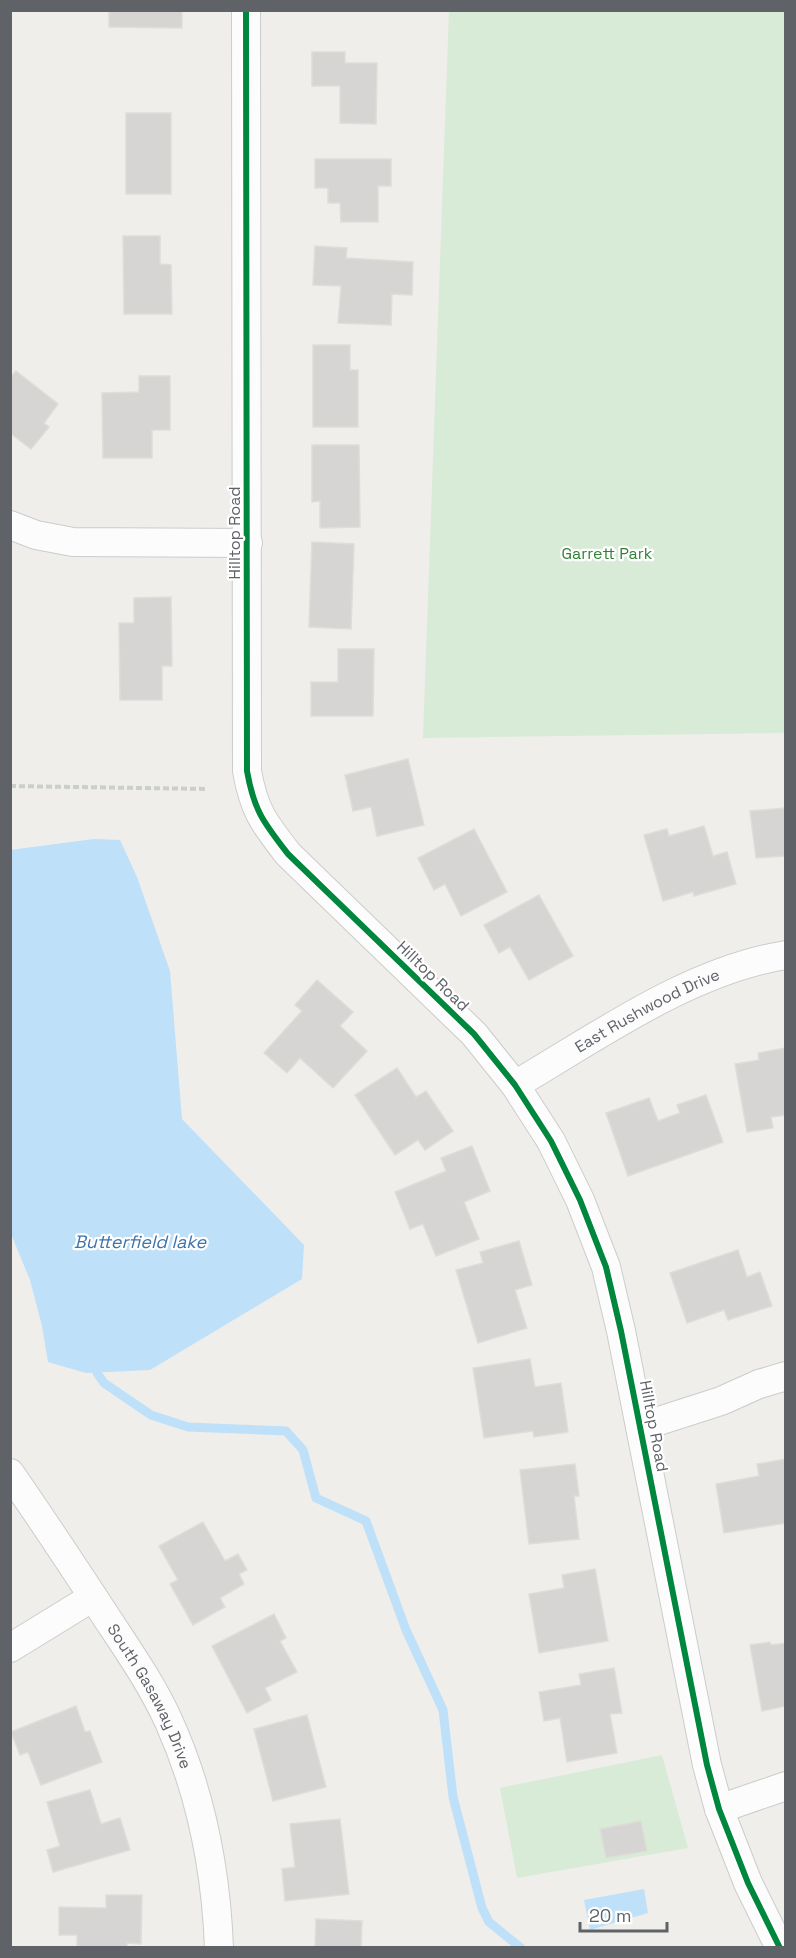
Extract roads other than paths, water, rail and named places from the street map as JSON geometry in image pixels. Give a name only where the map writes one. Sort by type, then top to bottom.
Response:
[{"type":"street","name":"Hilltop Road","points":[[246,10],[247,771],[252,797],[266,826],[288,854],[474,1035],[515,1086],[551,1141],[575,1190],[606,1267],[621,1330],[707,1765],[719,1809],[748,1883],[780,1947]]},
{"type":"street","points":[[10,525],[36,535],[73,542],[248,543]]},
{"type":"street","name":"East Rushwood Drive","points":[[515,1086],[671,994],[725,971],[786,955]]},
{"type":"street","points":[[640,1427],[721,1401],[759,1384],[786,1376]]},
{"type":"street","name":"South Gasaway Drive","points":[[10,1473],[140,1668],[169,1722],[193,1784],[209,1849],[217,1908],[219,1947]]},
{"type":"street","points":[[10,1648],[93,1597]]},
{"type":"street","points":[[719,1809],[786,1786]]},
{"type":"water","name":"Butterfield lake","points":[[94,839],[120,840],[137,877],[170,971],[182,1119],[304,1245],[302,1279],[150,1370],[86,1373],[48,1362],[42,1326],[30,1280],[11,1234],[10,850]]},
{"type":"water","points":[[644,1889],[648,1913],[590,1930],[584,1900]]},
{"type":"waterway","points":[[97,1373],[104,1383],[151,1415],[188,1427],[286,1431],[303,1450],[316,1498],[366,1521],[406,1630],[443,1710],[453,1797],[482,1908],[489,1922],[521,1948]]},
{"type":"park label","name":"Garrett Park","points":[[607,553]]}]
